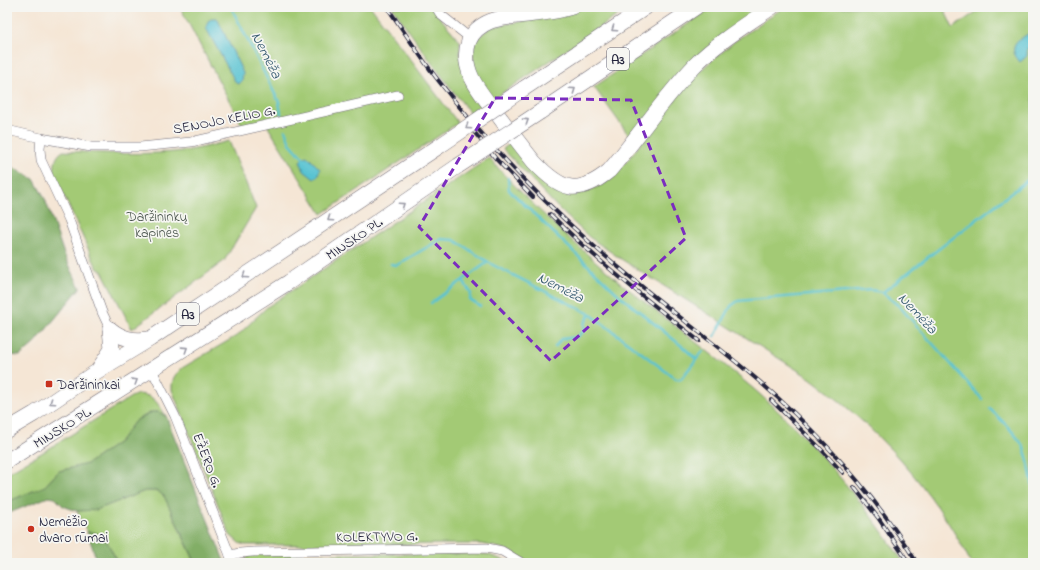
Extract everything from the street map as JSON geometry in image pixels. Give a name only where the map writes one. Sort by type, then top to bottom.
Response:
[{"type":"highway","points":[[572,7],[556,12],[492,20],[482,25],[470,38],[466,58],[467,67],[482,95],[525,151],[543,171],[559,183],[568,187],[588,186],[609,172],[663,101],[698,63],[715,48],[772,7]]},
{"type":"highway","name":"MINSKO PL.","points":[[7,430],[150,339],[646,7]]},
{"type":"highway","name":"MINSKO PL.","points":[[7,461],[289,282],[458,166],[696,7]]},
{"type":"highway","points":[[110,329],[122,338],[130,340],[150,339]]},
{"type":"highway","points":[[96,372],[112,349],[110,329]]},
{"type":"street","points":[[439,11],[470,38]]},
{"type":"street","name":"SENOJO KELIO G.","points":[[7,130],[91,147],[140,147],[190,142],[398,95]]},
{"type":"street","points":[[41,138],[40,149],[42,160],[69,220],[102,312],[110,329]]},
{"type":"street","name":"EŽERO G.","points":[[152,370],[175,416],[231,559]]},
{"type":"street","name":"KOLEKTYVO G.","points":[[231,559],[240,553],[253,552],[487,548],[502,551],[522,563]]},
{"type":"highlighted area","points":[[495,98],[631,100],[686,238],[551,361],[419,227]]},
{"type":"green space","points":[[180,7],[371,7],[458,123],[322,214],[265,122],[243,127]]},
{"type":"green space","points":[[392,7],[431,7],[460,41],[460,56],[483,104],[470,113]]},
{"type":"green space","points":[[586,7],[630,7],[492,100],[473,68],[474,42],[490,27],[569,13]]},
{"type":"green space","points":[[713,7],[762,7],[630,137],[594,87]]},
{"type":"green space","points":[[784,7],[943,7],[953,28],[983,7],[1033,7],[1033,563],[971,563],[940,510],[921,485],[901,461],[858,417],[810,378],[621,259],[589,237],[560,210],[503,149],[512,142],[537,173],[590,190],[604,184],[618,172],[695,75],[735,41]]},
{"type":"green space","name":"Daržininkų kapinės","points":[[229,141],[256,208],[224,261],[132,329],[102,271],[97,268],[54,174],[56,158],[63,151],[126,154],[158,153],[190,150]]},
{"type":"green space","points":[[489,158],[536,207],[622,284],[739,376],[776,409],[835,472],[871,516],[904,563],[530,563],[507,550],[481,544],[244,545],[239,543],[230,535],[172,390],[174,377],[182,368],[238,335],[267,307]]},
{"type":"green space","points":[[7,164],[34,179],[45,199],[64,254],[80,288],[35,343],[20,356],[10,355],[7,352]]},
{"type":"green space","points":[[138,394],[148,396],[155,400],[166,416],[158,412],[152,412],[135,421],[119,442],[87,464],[59,471],[45,486],[7,502],[7,473]]},
{"type":"green space","points":[[152,412],[158,412],[166,416],[225,563],[192,563],[194,559],[164,496],[157,491],[145,491],[96,510],[77,511],[63,506],[55,498],[48,497],[7,514],[7,502],[45,486],[59,471],[87,464],[119,442],[135,421]]},
{"type":"green space","points":[[145,491],[157,491],[164,496],[194,560],[192,563],[122,563],[115,557],[104,538],[97,533],[87,532],[77,511],[96,510]]},
{"type":"green space","points":[[87,532],[97,533],[104,538],[115,557],[122,563],[102,563],[95,555]]},
{"type":"green space","points":[[251,554],[486,554],[512,563],[244,563]]},
{"type":"water","points":[[213,18],[217,18],[243,73],[242,81],[239,84],[236,83],[206,28],[208,21]]},
{"type":"water","points":[[1033,32],[1033,54],[1030,49],[1027,48],[1027,56],[1020,62],[1014,52],[1015,44]]},
{"type":"water","points":[[307,156],[320,169],[318,176],[314,179],[304,171],[300,161]]},
{"type":"waterway","name":"Nemėža","points":[[231,7],[279,102],[281,114]]},
{"type":"waterway","name":"Nemėža","points":[[285,130],[290,143],[305,160]]},
{"type":"waterway","points":[[883,292],[1033,176]]},
{"type":"waterway","points":[[508,178],[509,190],[619,295],[696,359]]},
{"type":"waterway","name":"Nemėža","points":[[391,264],[397,265],[441,239],[454,240],[493,265],[590,314],[676,379],[681,379],[703,351]]},
{"type":"waterway","points":[[431,303],[488,262]]},
{"type":"waterway","points":[[463,281],[471,293],[470,300],[480,306]]},
{"type":"waterway","name":"Nemėža","points":[[715,336],[731,306],[738,301],[871,290],[882,292],[900,307],[982,399]]},
{"type":"waterway","points":[[555,347],[561,339],[577,337],[585,330],[584,324],[590,314]]},
{"type":"waterway","name":"Nemėža","points":[[990,409],[1012,431],[1023,446],[1028,461],[1033,486]]},
{"type":"railway","points":[[387,7],[438,80],[490,143],[527,183],[607,258],[760,382],[804,423],[825,444],[865,490],[901,538],[917,563]]},
{"type":"railway","points":[[470,127],[497,160],[533,197]]},
{"type":"railway","points":[[550,214],[604,264],[699,341]]},
{"type":"railway","points":[[771,400],[843,473]]},
{"type":"railway","points":[[854,487],[879,519],[909,563]]},
{"type":"place","name":"Daržininkai","points":[[49,384]]},
{"type":"place","name":"Nemėžio dvaro rūmai","points":[[31,529]]}]
